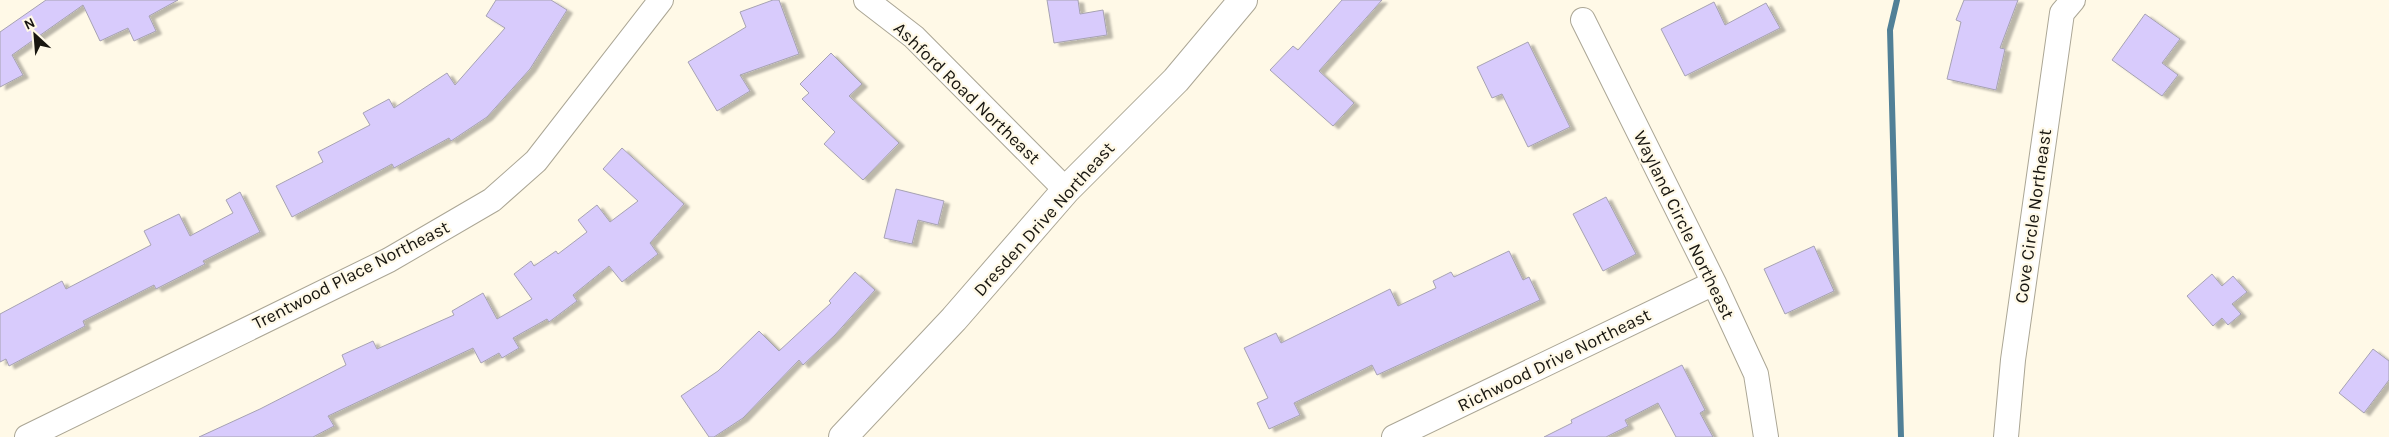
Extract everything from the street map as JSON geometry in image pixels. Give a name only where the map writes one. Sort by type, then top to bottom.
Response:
[{"type":"street","name":"Trentwood Place Northeast","points":[[27,437],[389,260],[492,200],[536,161],[661,0]]},
{"type":"street","name":"Ashford Road Northeast","points":[[866,0],[914,37],[1066,190]]},
{"type":"street","name":"Dresden Drive Northeast","points":[[843,437],[954,320],[1066,190],[1176,80],[1243,0]]},
{"type":"street","name":"Cove Circle Northeast","points":[[2006,437],[2012,360],[2062,13],[2073,0]]},
{"type":"street","name":"Wayland Circle Northeast","points":[[1583,20],[1714,283],[1756,374],[1766,437]]},
{"type":"street","name":"Richwood Drive Northeast","points":[[1394,437],[1714,283]]},
{"type":"building","points":[[46,0],[178,0],[149,16],[156,31],[134,41],[128,28],[100,41],[83,5],[12,55],[23,75],[0,87],[0,32]]},
{"type":"building","points":[[496,0],[551,0],[567,10],[530,69],[487,117],[451,141],[449,138],[394,168],[392,164],[292,217],[276,186],[323,162],[318,152],[370,125],[363,113],[389,99],[394,108],[447,73],[455,85],[505,28],[486,16]]},
{"type":"building","points":[[773,0],[779,0],[799,54],[740,75],[750,91],[717,111],[688,62],[746,27],[740,12]]},
{"type":"building","points":[[1047,0],[1078,0],[1080,14],[1103,10],[1107,35],[1054,43]]},
{"type":"building","points":[[1342,0],[1382,0],[1319,71],[1354,103],[1333,126],[1270,70],[1293,46],[1298,50]]},
{"type":"building","points":[[1964,0],[2018,0],[2000,48],[2005,49],[1996,90],[1947,79],[1961,22],[1956,20]]},
{"type":"building","points":[[1714,2],[1725,25],[1766,3],[1780,28],[1685,76],[1661,29]]},
{"type":"building","points":[[2145,14],[2180,39],[2162,63],[2178,75],[2162,96],[2112,60]]},
{"type":"building","points":[[1528,42],[1570,127],[1528,147],[1502,94],[1492,98],[1477,67]]},
{"type":"building","points":[[831,53],[862,84],[849,96],[899,143],[863,180],[824,144],[835,132],[802,99],[809,93],[800,84]]},
{"type":"building","points":[[622,148],[684,204],[650,243],[658,254],[622,282],[609,266],[573,295],[577,301],[549,322],[547,319],[513,338],[519,348],[502,358],[499,353],[481,363],[473,348],[328,416],[334,426],[313,437],[199,437],[260,409],[346,365],[342,355],[373,341],[377,349],[454,315],[452,311],[483,293],[497,319],[532,299],[514,274],[531,261],[534,266],[556,251],[558,254],[587,232],[578,220],[597,205],[610,222],[638,201],[603,169]]},
{"type":"building","points":[[896,189],[944,201],[938,225],[918,220],[912,244],[884,238]]},
{"type":"building","points":[[240,192],[260,232],[203,261],[205,264],[156,289],[154,285],[83,321],[85,326],[9,366],[6,359],[0,362],[0,314],[62,281],[66,289],[151,245],[144,231],[179,214],[190,236],[233,213],[226,200]]},
{"type":"building","points":[[1606,197],[1636,254],[1603,271],[1573,214]]},
{"type":"building","points":[[1814,246],[1834,291],[1785,314],[1764,269]]},
{"type":"building","points":[[1509,251],[1523,280],[1529,277],[1540,300],[1377,375],[1372,365],[1294,403],[1300,415],[1269,429],[1257,403],[1268,398],[1244,348],[1276,333],[1281,343],[1390,289],[1398,306],[1436,288],[1433,281],[1451,272],[1454,277]]},
{"type":"building","points":[[855,272],[875,290],[835,335],[803,365],[799,360],[743,418],[714,437],[709,437],[681,396],[718,371],[759,331],[779,351],[831,303],[829,301]]},
{"type":"building","points":[[2212,274],[2222,286],[2233,276],[2247,292],[2232,304],[2241,314],[2228,325],[2222,318],[2213,326],[2187,296]]},
{"type":"building","points":[[2373,349],[2389,361],[2389,380],[2364,413],[2339,393]]},
{"type":"building","points":[[1682,365],[1705,410],[1700,413],[1713,437],[1676,437],[1658,403],[1625,420],[1628,426],[1606,437],[1544,437],[1572,423],[1571,420]]},
{"type":"waterway","points":[[1897,0],[1890,30],[1901,437]]}]
